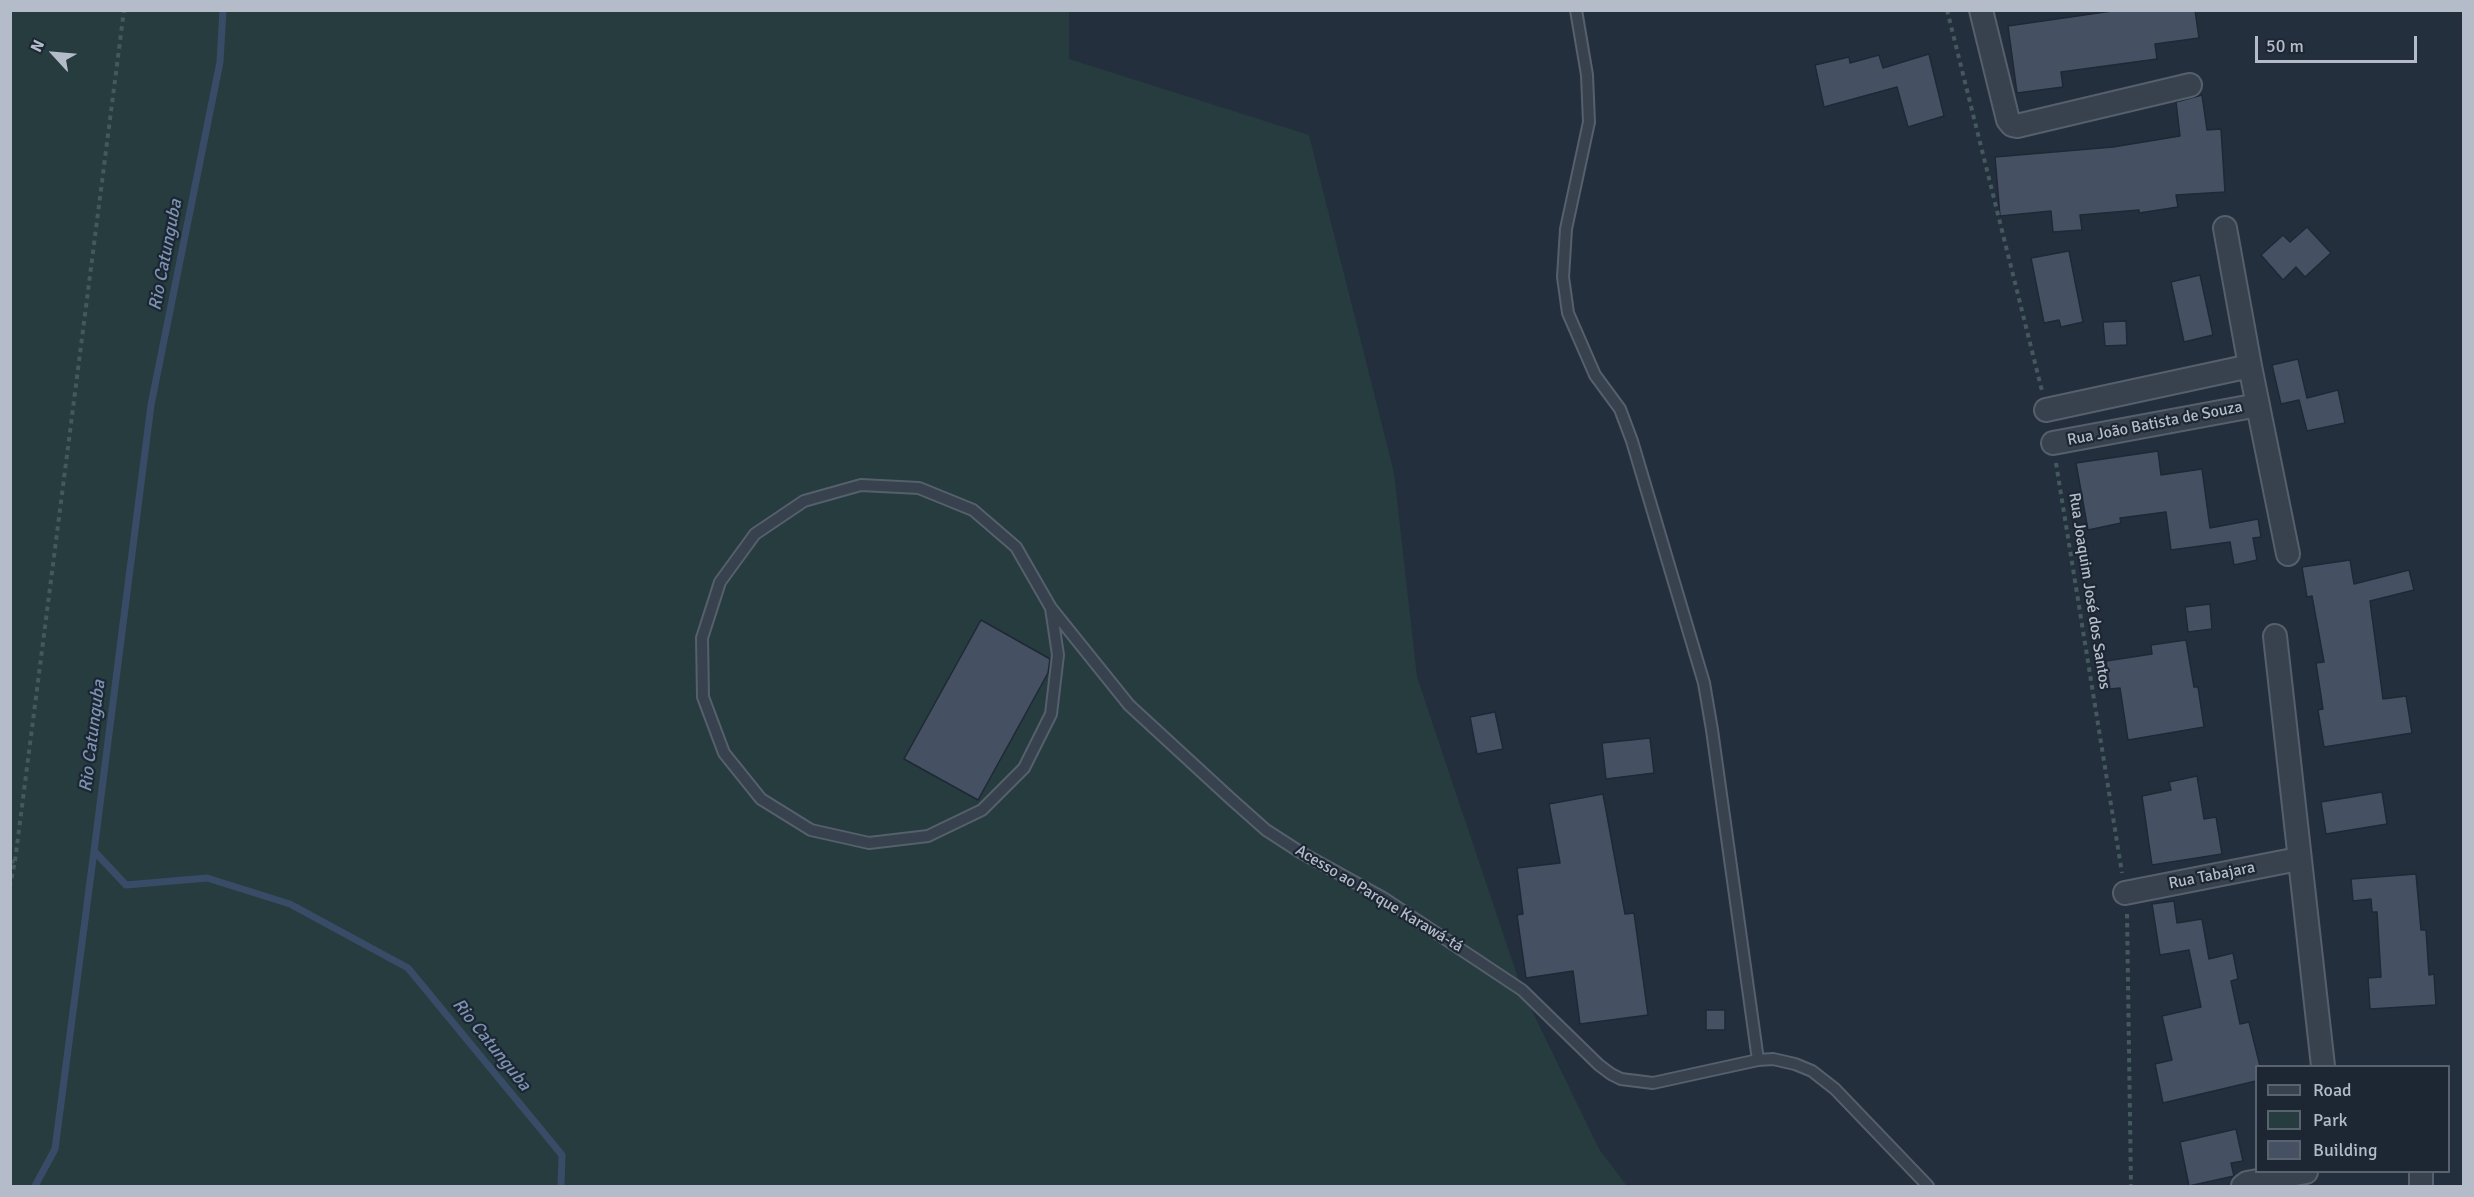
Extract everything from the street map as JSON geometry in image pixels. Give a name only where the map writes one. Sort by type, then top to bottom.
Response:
[{"type":"street","points":[[1981,10],[2008,120],[2012,125],[2017,126],[2190,85]]},
{"type":"street","points":[[2225,228],[2288,554]]},
{"type":"street","points":[[2046,410],[2250,366]]},
{"type":"street","name":"Rua João Batista de Souza","points":[[2053,443],[2258,405]]},
{"type":"street","points":[[2275,636],[2298,859],[2323,1065]]},
{"type":"street","name":"Rua Tabajara","points":[[2125,893],[2298,859]]},
{"type":"street","points":[[2243,1186],[2247,1183],[2301,1173]]},
{"type":"lane","points":[[1576,10],[1587,75],[1589,123],[1566,229],[1563,277],[1568,313],[1595,375],[1620,409],[1632,441],[1704,683],[1758,1060]]},
{"type":"lane","name":"Acesso ao Parque Karawá-tá","points":[[1051,608],[1058,655],[1051,714],[1024,768],[982,810],[928,836],[869,843],[811,831],[761,799],[724,753],[703,697],[702,638],[720,582],[755,534],[804,501],[861,485],[919,488],[973,510],[1016,547],[1051,608],[1129,705],[1266,830],[1300,852],[1385,899],[1522,990],[1611,1074],[1621,1079],[1653,1083],[1758,1060],[1773,1059],[1812,1071],[1835,1089],[1928,1186]]},
{"type":"path","points":[[10,885],[124,10]]},
{"type":"path","points":[[1947,10],[2046,410]]},
{"type":"path","name":"Rua Joaquim José dos Santos","points":[[2053,443],[2125,893],[2130,998],[2131,1186]]},
{"type":"green space","points":[[10,11],[1069,11],[1069,59],[1309,135],[1394,473],[1417,677],[1522,990],[1599,1149],[1627,1186],[11,1186]]},
{"type":"building","points":[[2119,10],[2195,10],[2199,38],[2155,44],[2157,59],[2061,72],[2063,87],[2017,93],[2008,26]]},
{"type":"building","points":[[1929,54],[1944,116],[1908,127],[1897,87],[1824,107],[1815,65],[1849,57],[1850,63],[1879,55],[1883,68]]},
{"type":"building","points":[[2202,95],[2207,130],[2221,129],[2225,192],[2176,195],[2178,207],[2139,213],[2139,210],[2080,215],[2082,230],[2053,232],[2051,211],[2000,216],[1995,157],[2113,147],[2180,136],[2176,102]]},
{"type":"building","points":[[2307,227],[2331,253],[2305,277],[2296,267],[2283,280],[2261,255],[2283,235],[2290,242]]},
{"type":"building","points":[[2069,251],[2083,322],[2061,327],[2059,320],[2044,323],[2031,258]]},
{"type":"building","points":[[2200,275],[2213,335],[2184,342],[2171,282]]},
{"type":"building","points":[[2126,321],[2127,345],[2105,346],[2103,322]]},
{"type":"building","points":[[2298,359],[2307,398],[2338,390],[2345,423],[2307,431],[2299,400],[2281,404],[2272,365]]},
{"type":"building","points":[[2158,451],[2161,475],[2202,469],[2210,528],[2258,519],[2261,537],[2253,538],[2257,560],[2234,565],[2230,542],[2171,550],[2166,512],[2120,518],[2121,523],[2088,530],[2076,463]]},
{"type":"building","points":[[2350,560],[2354,584],[2409,570],[2414,590],[2370,601],[2383,699],[2406,696],[2412,733],[2324,747],[2318,710],[2323,709],[2316,663],[2324,662],[2312,596],[2307,597],[2302,567]]},
{"type":"building","points":[[2210,604],[2212,629],[2188,632],[2185,607]]},
{"type":"building","points":[[981,620],[1050,659],[1048,673],[978,800],[904,759]]},
{"type":"building","points":[[2186,640],[2194,687],[2198,687],[2204,727],[2128,740],[2120,688],[2110,689],[2106,661],[2152,654],[2151,645]]},
{"type":"building","points":[[1495,712],[1503,749],[1477,754],[1470,717]]},
{"type":"building","points":[[1650,738],[1654,773],[1606,779],[1602,743]]},
{"type":"building","points":[[2197,776],[2204,819],[2216,817],[2222,854],[2152,865],[2142,796],[2171,790],[2169,782]]},
{"type":"building","points":[[2382,792],[2387,824],[2326,834],[2321,802]]},
{"type":"building","points":[[1603,794],[1625,914],[1634,913],[1648,1015],[1580,1024],[1573,971],[1526,978],[1517,915],[1523,914],[1517,868],[1560,863],[1549,804]]},
{"type":"building","points":[[2416,874],[2421,930],[2426,930],[2429,975],[2434,974],[2436,1005],[2370,1009],[2368,978],[2381,977],[2377,912],[2372,912],[2371,899],[2353,901],[2351,879]]},
{"type":"building","points":[[2174,901],[2177,923],[2202,919],[2209,959],[2233,953],[2238,979],[2231,981],[2240,1024],[2249,1022],[2260,1065],[2255,1065],[2255,1081],[2163,1103],[2155,1064],[2172,1060],[2162,1016],[2201,1007],[2189,950],[2160,955],[2152,904]]},
{"type":"building","points":[[1706,1010],[1725,1010],[1725,1030],[1706,1030]]},
{"type":"building","points":[[2236,1129],[2243,1161],[2231,1163],[2234,1176],[2189,1186],[2180,1142]]},
{"type":"waterway","name":"Rio Catunguba","points":[[223,10],[220,62],[151,405],[94,851],[126,885],[207,878],[290,904],[408,968],[562,1155],[561,1186]]},
{"type":"waterway","points":[[35,1186],[55,1149],[94,851]]}]
